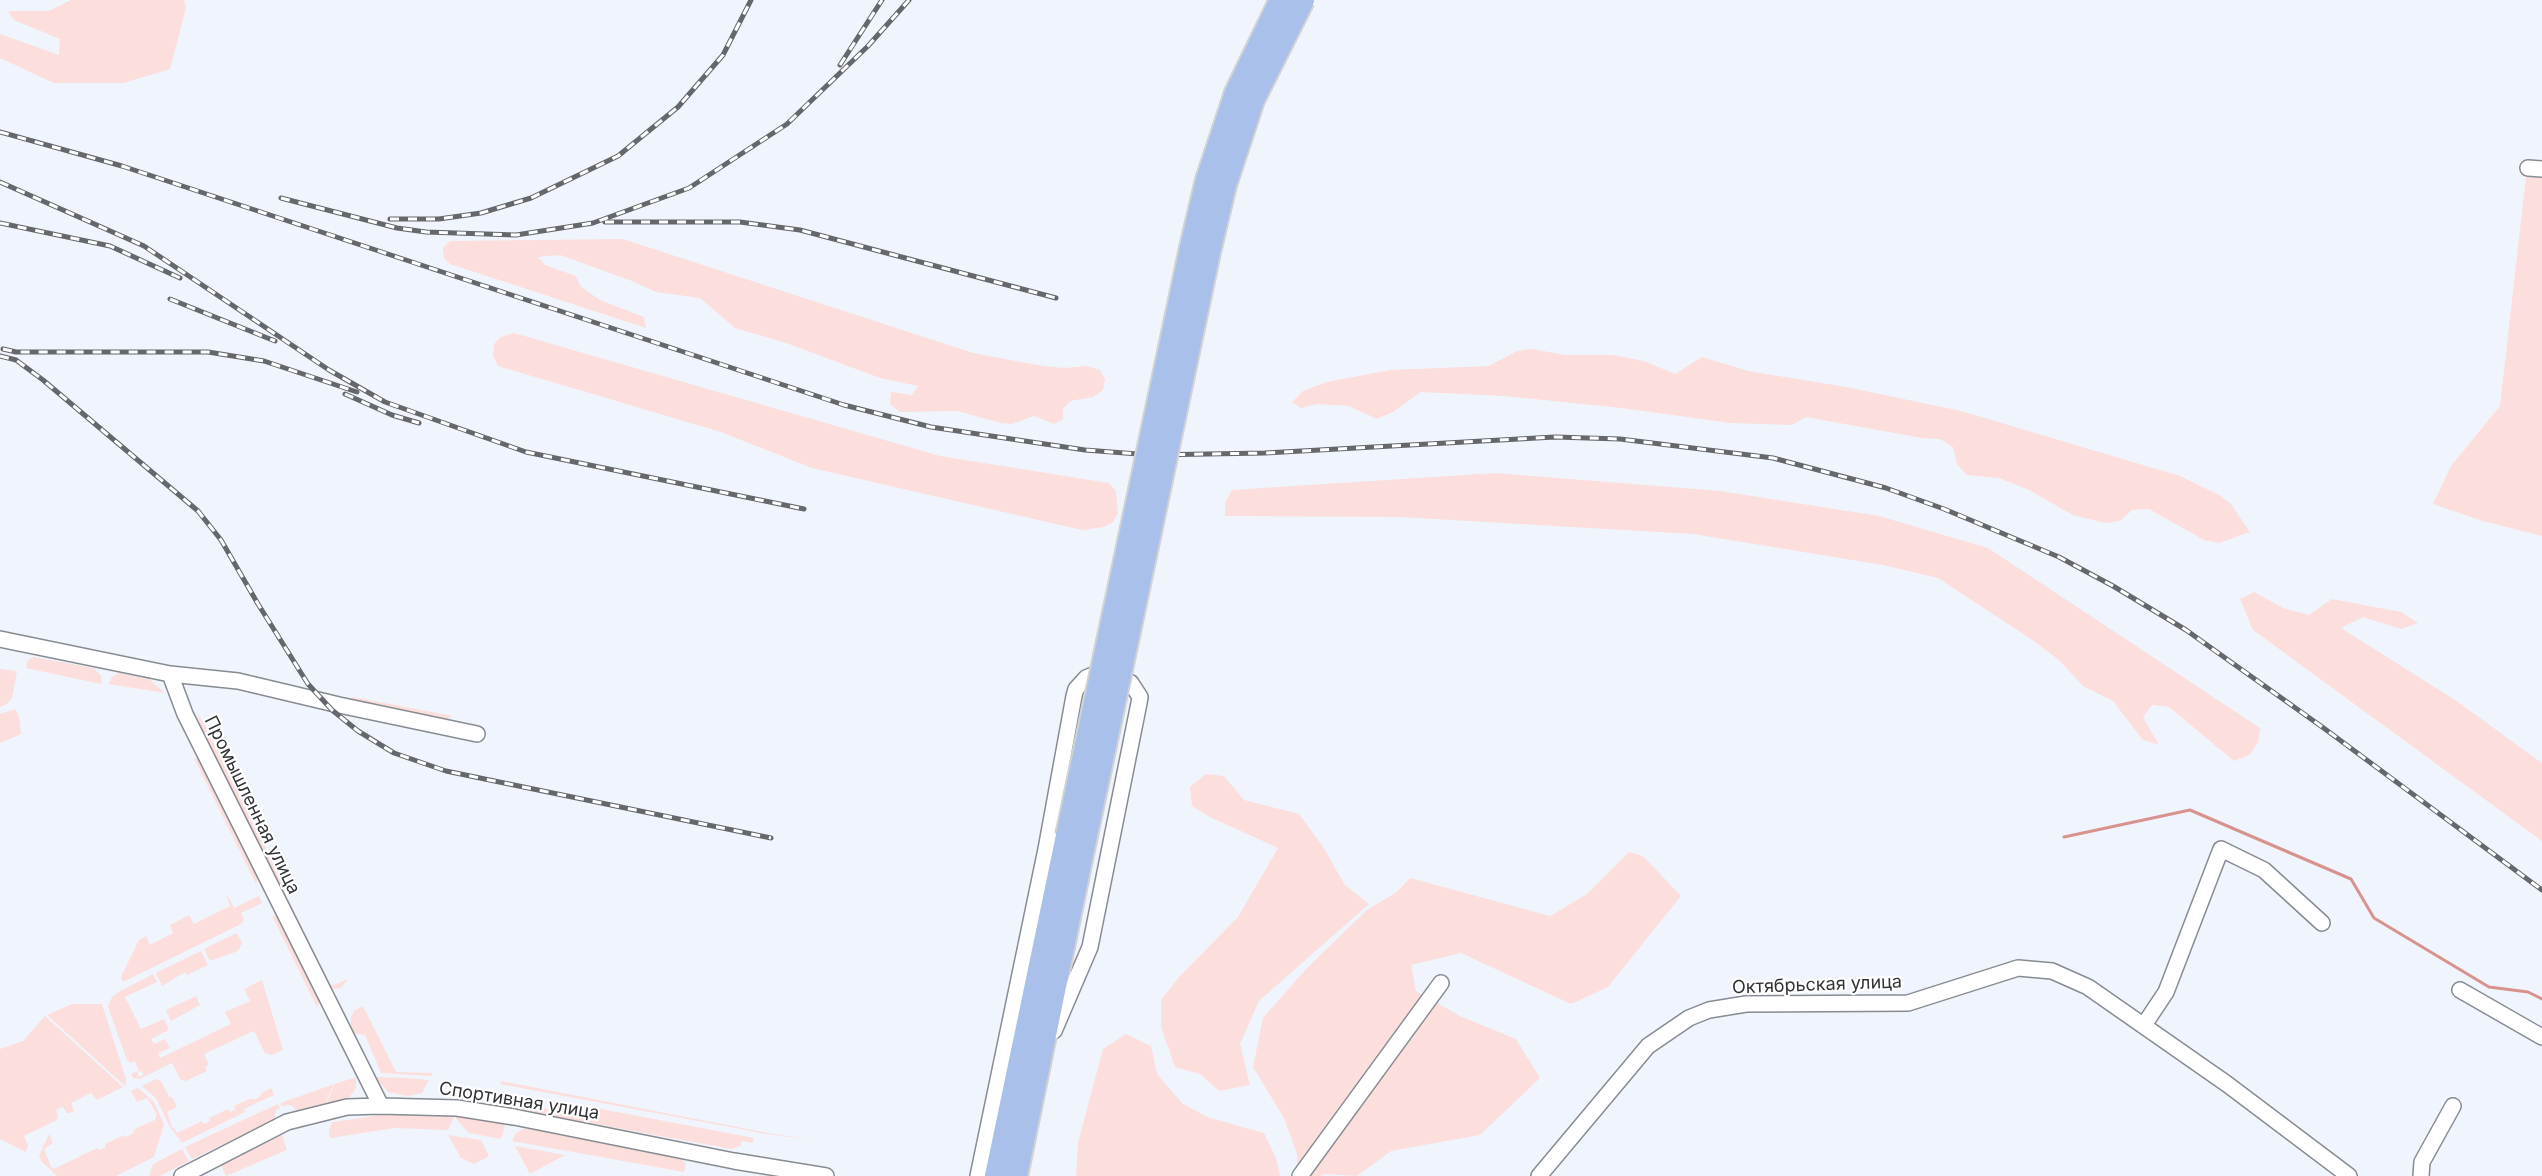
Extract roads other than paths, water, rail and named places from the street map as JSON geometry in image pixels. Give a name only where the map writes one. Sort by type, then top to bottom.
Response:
[{"type":"highway","points":[[1016,1176],[1076,838],[1188,260],[1207,180],[1236,93],[1281,0]]},
{"type":"highway","points":[[996,1176],[1042,956],[1076,838],[1225,185],[1253,100],[1303,0]]},
{"type":"street","points":[[0,639],[170,675],[238,681],[477,734]]},
{"type":"street","points":[[978,1176],[1046,849],[1076,689],[1092,674],[1100,672],[1117,675],[1131,683],[1136,690],[1139,704],[1097,920],[1082,969],[1050,1042],[1030,1106]]},
{"type":"street","name":"Промышленная улица","points":[[170,675],[185,714],[381,1106]]},
{"type":"street","points":[[2144,1025],[2166,992],[2221,849],[2264,870],[2322,923]]},
{"type":"street","points":[[1010,1026],[1042,956]]},
{"type":"street","name":"Октябрьская улица","points":[[1539,1176],[1648,1046],[1689,1018],[1709,1010],[1746,1004],[1908,1003],[2018,968],[2052,971],[2088,987],[2144,1025],[2349,1176]]},
{"type":"street","points":[[1300,1176],[1441,983]]},
{"type":"street","points":[[2460,990],[2542,1037]]},
{"type":"street","name":"Спортивная улица","points":[[182,1176],[287,1122],[347,1107],[381,1106],[458,1108],[734,1161],[826,1176]]},
{"type":"street","points":[[2421,1176],[2422,1162],[2453,1106]]},
{"type":"waterway","points":[[2064,837],[2190,810],[2351,879],[2374,918],[2489,987],[2528,992],[2542,999]]},
{"type":"railway","points":[[390,219],[439,219],[481,213],[531,198],[618,156],[678,107],[723,55],[751,0]]},
{"type":"railway","points":[[840,65],[882,0]]},
{"type":"railway","points":[[281,198],[397,228],[426,232],[516,235],[593,223],[689,188],[787,124],[868,46],[909,0]]},
{"type":"railway","points":[[0,132],[122,166],[844,405],[931,427],[1085,450],[1151,455],[1265,453],[1555,437],[1620,439],[1773,458],[1886,488],[1944,509],[2059,557],[2186,630],[2325,729],[2542,890]]},
{"type":"railway","points":[[0,182],[144,246],[329,370],[385,402],[526,452],[804,509]]},
{"type":"railway","points":[[605,222],[740,222],[800,230],[1056,298]]},
{"type":"railway","points":[[0,223],[110,246],[180,278]]},
{"type":"railway","points":[[170,299],[275,341]]},
{"type":"railway","points":[[3,349],[16,352],[208,352],[264,361],[357,392]]},
{"type":"railway","points":[[0,356],[16,360],[43,380],[198,511],[221,540],[308,684],[332,710],[358,731],[394,753],[446,771],[771,838]]},
{"type":"railway","points":[[345,394],[392,415],[419,423]]}]
